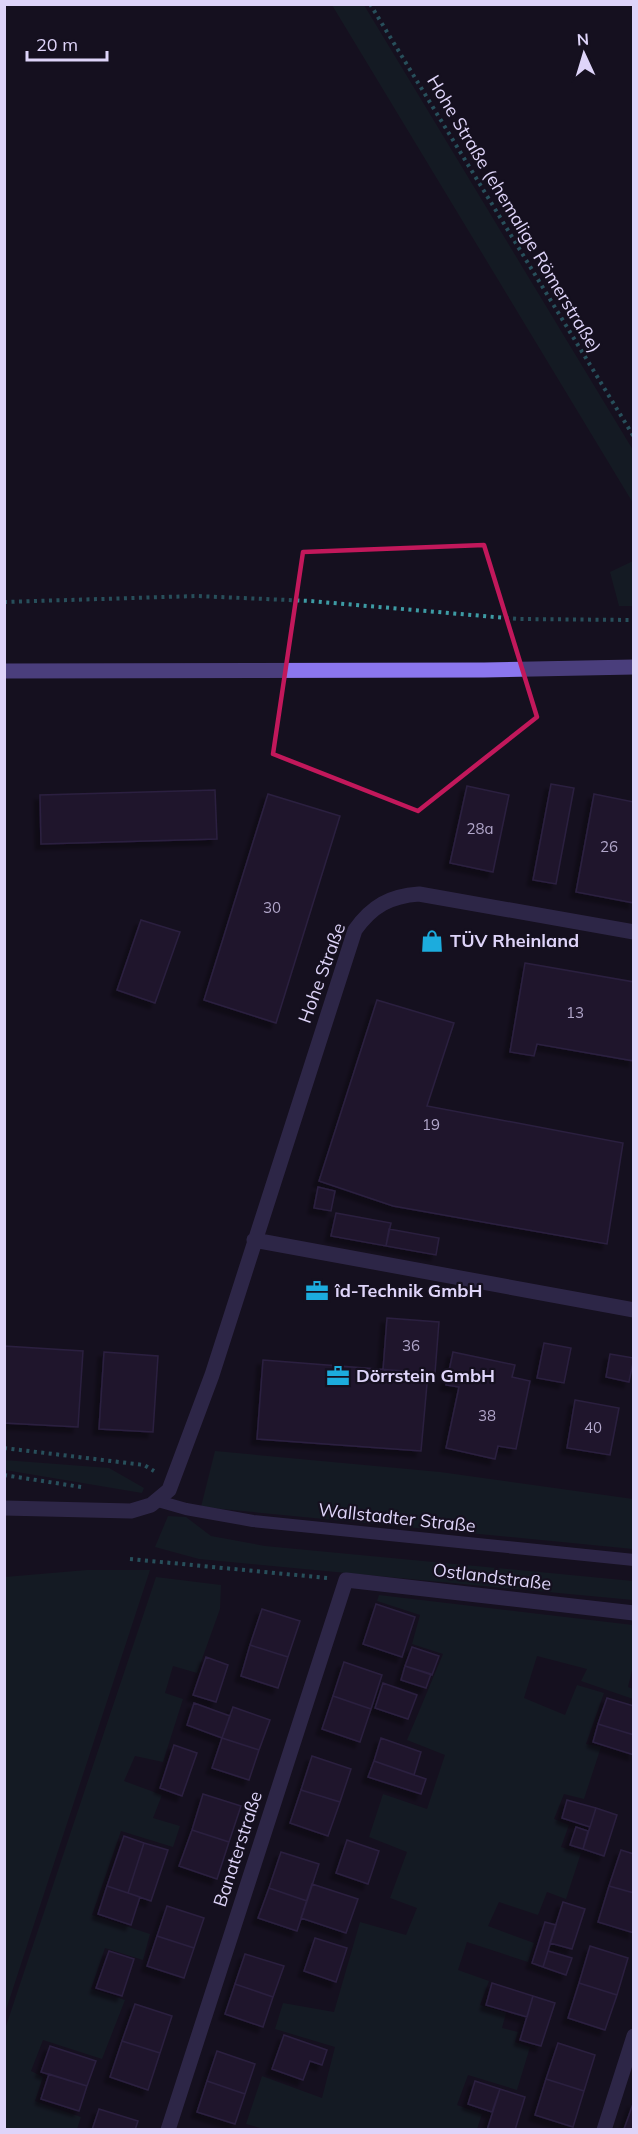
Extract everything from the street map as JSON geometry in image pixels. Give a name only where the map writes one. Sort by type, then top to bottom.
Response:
[{"type":"main road","points":[[4,671],[484,670],[633,667]]},
{"type":"street","name":"Hohe Straße","points":[[159,1501],[173,1483],[212,1375],[355,930],[366,914],[382,902],[398,895],[418,894],[633,932]]},
{"type":"street","points":[[254,1240],[633,1310]]},
{"type":"street","points":[[4,1508],[131,1511],[159,1501]]},
{"type":"street","name":"Ostlandstraße","points":[[346,1580],[633,1612]]},
{"type":"street","name":"Banaterstraße","points":[[168,2130],[346,1580]]},
{"type":"street","points":[[604,2130],[633,2036]]},
{"type":"lane","name":"Wallstadter Straße","points":[[159,1501],[186,1509],[253,1521],[633,1560]]},
{"type":"path","name":"Hohe Straße (ehemalige Römerstraße)","points":[[370,4],[633,437]]},
{"type":"path","points":[[4,602],[197,596],[310,601],[518,619],[633,620]]},
{"type":"path","points":[[4,1448],[144,1465],[173,1483]]},
{"type":"path","points":[[130,1559],[346,1580]]},
{"type":"highlighted area","points":[[484,545],[537,717],[418,811],[273,754],[303,552]]},
{"type":"green space","points":[[332,5],[364,5],[633,450],[633,503]]},
{"type":"green space","points":[[633,561],[633,606],[619,606],[610,572]]},
{"type":"green space","points":[[215,1451],[440,1472],[633,1499],[633,1549],[201,1507]]},
{"type":"green space","points":[[4,1460],[109,1468],[144,1488],[142,1493],[5,1470]]},
{"type":"green space","points":[[168,1516],[186,1517],[211,1536],[265,1546],[633,1581],[633,1600],[199,1559],[155,1547]]},
{"type":"green space","points":[[87,1570],[150,1570],[5,2013],[5,1577]]},
{"type":"green space","points":[[156,1577],[221,1585],[220,1609],[197,1673],[173,1666],[165,1693],[183,1699],[163,1762],[135,1756],[124,1781],[162,1795],[153,1818],[180,1826],[173,1847],[121,1831],[92,1915],[150,1934],[143,1960],[105,1948],[91,1989],[125,2000],[102,2059],[43,2040],[31,2071],[43,2077],[35,2101],[81,2117],[77,2129],[5,2129],[5,2029]]},
{"type":"green space","points":[[379,1595],[633,1625],[633,1666],[628,1687],[633,1689],[633,1699],[581,1681],[587,1669],[537,1656],[524,1698],[565,1715],[577,1685],[604,1693],[586,1744],[601,1747],[584,1799],[564,1794],[554,1819],[569,1825],[561,1847],[581,1853],[566,1899],[547,1892],[538,1915],[499,1902],[488,1926],[534,1943],[528,1962],[467,1942],[458,1970],[489,1981],[480,2005],[506,2013],[502,2028],[518,2032],[515,2042],[530,2047],[517,2090],[468,2075],[457,2105],[482,2114],[477,2129],[264,2129],[246,2124],[262,2076],[322,2098],[335,2047],[275,2029],[283,2003],[334,2012],[360,1922],[406,1935],[417,1908],[390,1898],[407,1852],[369,1837],[383,1794],[427,1809],[445,1755],[407,1740],[443,1654],[412,1644],[420,1615],[377,1601]]},
{"type":"building","points":[[551,784],[574,788],[556,884],[533,880]]},
{"type":"building","points":[[467,786],[509,795],[493,872],[450,863]]},
{"type":"building","points":[[215,790],[217,839],[41,844],[40,795]]},
{"type":"building","points":[[268,794],[340,816],[276,1023],[204,1000]]},
{"type":"building","points":[[594,794],[634,802],[634,903],[576,892]]},
{"type":"building","points":[[141,920],[180,932],[155,1003],[117,990]]},
{"type":"building","points":[[525,963],[634,982],[634,1061],[537,1044],[534,1056],[510,1052]]},
{"type":"building","points":[[377,1000],[454,1023],[427,1106],[623,1143],[607,1244],[393,1206],[319,1181]]},
{"type":"building","points":[[318,1187],[335,1191],[331,1211],[314,1208]]},
{"type":"building","points":[[336,1213],[391,1223],[386,1246],[331,1236]]},
{"type":"building","points":[[389,1229],[439,1238],[436,1255],[386,1246]]},
{"type":"building","points":[[387,1318],[439,1322],[435,1373],[383,1370]]},
{"type":"building","points":[[544,1343],[571,1348],[564,1383],[537,1378]]},
{"type":"building","points":[[4,1346],[83,1351],[78,1427],[4,1423]]},
{"type":"building","points":[[104,1352],[158,1356],[153,1432],[99,1429]]},
{"type":"building","points":[[453,1352],[515,1365],[512,1377],[530,1381],[516,1449],[498,1446],[495,1459],[446,1448],[459,1387],[446,1385]]},
{"type":"building","points":[[610,1354],[634,1358],[629,1382],[606,1377]]},
{"type":"building","points":[[263,1360],[428,1373],[421,1451],[257,1439]]},
{"type":"building","points":[[575,1400],[619,1408],[610,1455],[567,1448]]},
{"type":"building","points":[[376,1604],[415,1617],[402,1657],[363,1644]]},
{"type":"building","points":[[262,1609],[300,1621],[288,1657],[250,1645]]},
{"type":"building","points":[[250,1645],[288,1657],[278,1688],[241,1676]]},
{"type":"building","points":[[412,1647],[439,1656],[432,1675],[405,1666]]},
{"type":"building","points":[[206,1657],[228,1665],[216,1702],[193,1695]]},
{"type":"building","points":[[344,1662],[382,1675],[371,1709],[333,1696]]},
{"type":"building","points":[[405,1666],[431,1674],[426,1688],[401,1680]]},
{"type":"building","points":[[383,1683],[417,1695],[408,1719],[375,1708]]},
{"type":"building","points":[[333,1696],[371,1709],[360,1742],[322,1729]]},
{"type":"building","points":[[607,1698],[634,1706],[634,1735],[598,1724]]},
{"type":"building","points":[[194,1703],[230,1716],[222,1738],[187,1725]]},
{"type":"building","points":[[233,1707],[270,1720],[259,1750],[222,1738]]},
{"type":"building","points":[[598,1724],[634,1735],[634,1755],[593,1742]]},
{"type":"building","points":[[222,1738],[259,1750],[249,1780],[212,1768]]},
{"type":"building","points":[[381,1738],[421,1752],[414,1775],[374,1761]]},
{"type":"building","points":[[174,1745],[197,1753],[182,1796],[160,1788]]},
{"type":"building","points":[[312,1756],[351,1769],[340,1802],[301,1790]]},
{"type":"building","points":[[374,1761],[426,1779],[421,1794],[368,1777]]},
{"type":"building","points":[[301,1790],[340,1802],[328,1836],[290,1823]]},
{"type":"building","points":[[203,1794],[241,1806],[229,1842],[192,1830]]},
{"type":"building","points":[[567,1800],[596,1808],[590,1827],[562,1818]]},
{"type":"building","points":[[596,1808],[617,1815],[604,1856],[583,1849]]},
{"type":"building","points":[[576,1827],[588,1831],[583,1849],[570,1845]]},
{"type":"building","points":[[192,1830],[229,1842],[217,1879],[179,1866]]},
{"type":"building","points":[[124,1836],[144,1843],[128,1893],[107,1886]]},
{"type":"building","points":[[347,1840],[379,1851],[368,1884],[336,1873]]},
{"type":"building","points":[[144,1843],[168,1850],[151,1901],[128,1893]]},
{"type":"building","points":[[621,1850],[634,1854],[634,1893],[609,1886]]},
{"type":"building","points":[[281,1852],[319,1864],[307,1901],[269,1888]]},
{"type":"building","points":[[312,1884],[358,1899],[346,1933],[301,1918]]},
{"type":"building","points":[[107,1886],[140,1897],[131,1925],[98,1914]]},
{"type":"building","points":[[609,1886],[634,1893],[634,1933],[598,1922]]},
{"type":"building","points":[[269,1888],[307,1901],[297,1931],[258,1918]]},
{"type":"building","points":[[563,1902],[585,1909],[572,1949],[550,1943]]},
{"type":"building","points":[[167,1906],[204,1918],[194,1948],[157,1936]]},
{"type":"building","points":[[545,1922],[556,1925],[543,1967],[532,1963]]},
{"type":"building","points":[[157,1936],[194,1948],[184,1978],[147,1966]]},
{"type":"building","points":[[315,1938],[347,1948],[336,1982],[304,1971]]},
{"type":"building","points":[[590,1946],[628,1958],[617,1995],[579,1983]]},
{"type":"building","points":[[109,1951],[134,1959],[122,1996],[96,1988]]},
{"type":"building","points":[[548,1951],[572,1958],[566,1975],[543,1967]]},
{"type":"building","points":[[245,1954],[284,1966],[273,1997],[235,1984]]},
{"type":"building","points":[[492,1983],[533,1996],[527,2017],[486,2005]]},
{"type":"building","points":[[579,1983],[617,1995],[605,2030],[568,2018]]},
{"type":"building","points":[[235,1984],[273,1997],[263,2027],[225,2014]]},
{"type":"building","points":[[533,1996],[555,2003],[541,2046],[520,2040]]},
{"type":"building","points":[[135,2004],[172,2016],[160,2053],[122,2041]]},
{"type":"building","points":[[284,2035],[327,2050],[322,2065],[310,2061],[303,2080],[272,2069]]},
{"type":"building","points":[[122,2041],[160,2053],[148,2090],[110,2077]]},
{"type":"building","points":[[558,2043],[595,2055],[584,2091],[546,2079]]},
{"type":"building","points":[[50,2046],[96,2061],[87,2086],[41,2072]]},
{"type":"building","points":[[217,2051],[255,2064],[245,2094],[207,2081]]},
{"type":"building","points":[[49,2074],[87,2086],[79,2111],[41,2099]]},
{"type":"building","points":[[546,2079],[584,2091],[573,2127],[535,2115]]},
{"type":"building","points":[[207,2081],[245,2094],[235,2124],[197,2112]]},
{"type":"building","points":[[475,2081],[500,2089],[492,2112],[468,2104]]},
{"type":"building","points":[[500,2089],[525,2097],[515,2130],[487,2130]]},
{"type":"building","points":[[634,2101],[634,2130],[624,2129]]},
{"type":"building","points":[[99,2109],[138,2121],[135,2130],[92,2130]]},
{"type":"place","name":"TÜV Rheinland","points":[[432,941]]},
{"type":"place","name":"îd-Technik GmbH","points":[[317,1291]]},
{"type":"place","name":"Dörrstein GmbH","points":[[338,1376]]}]
